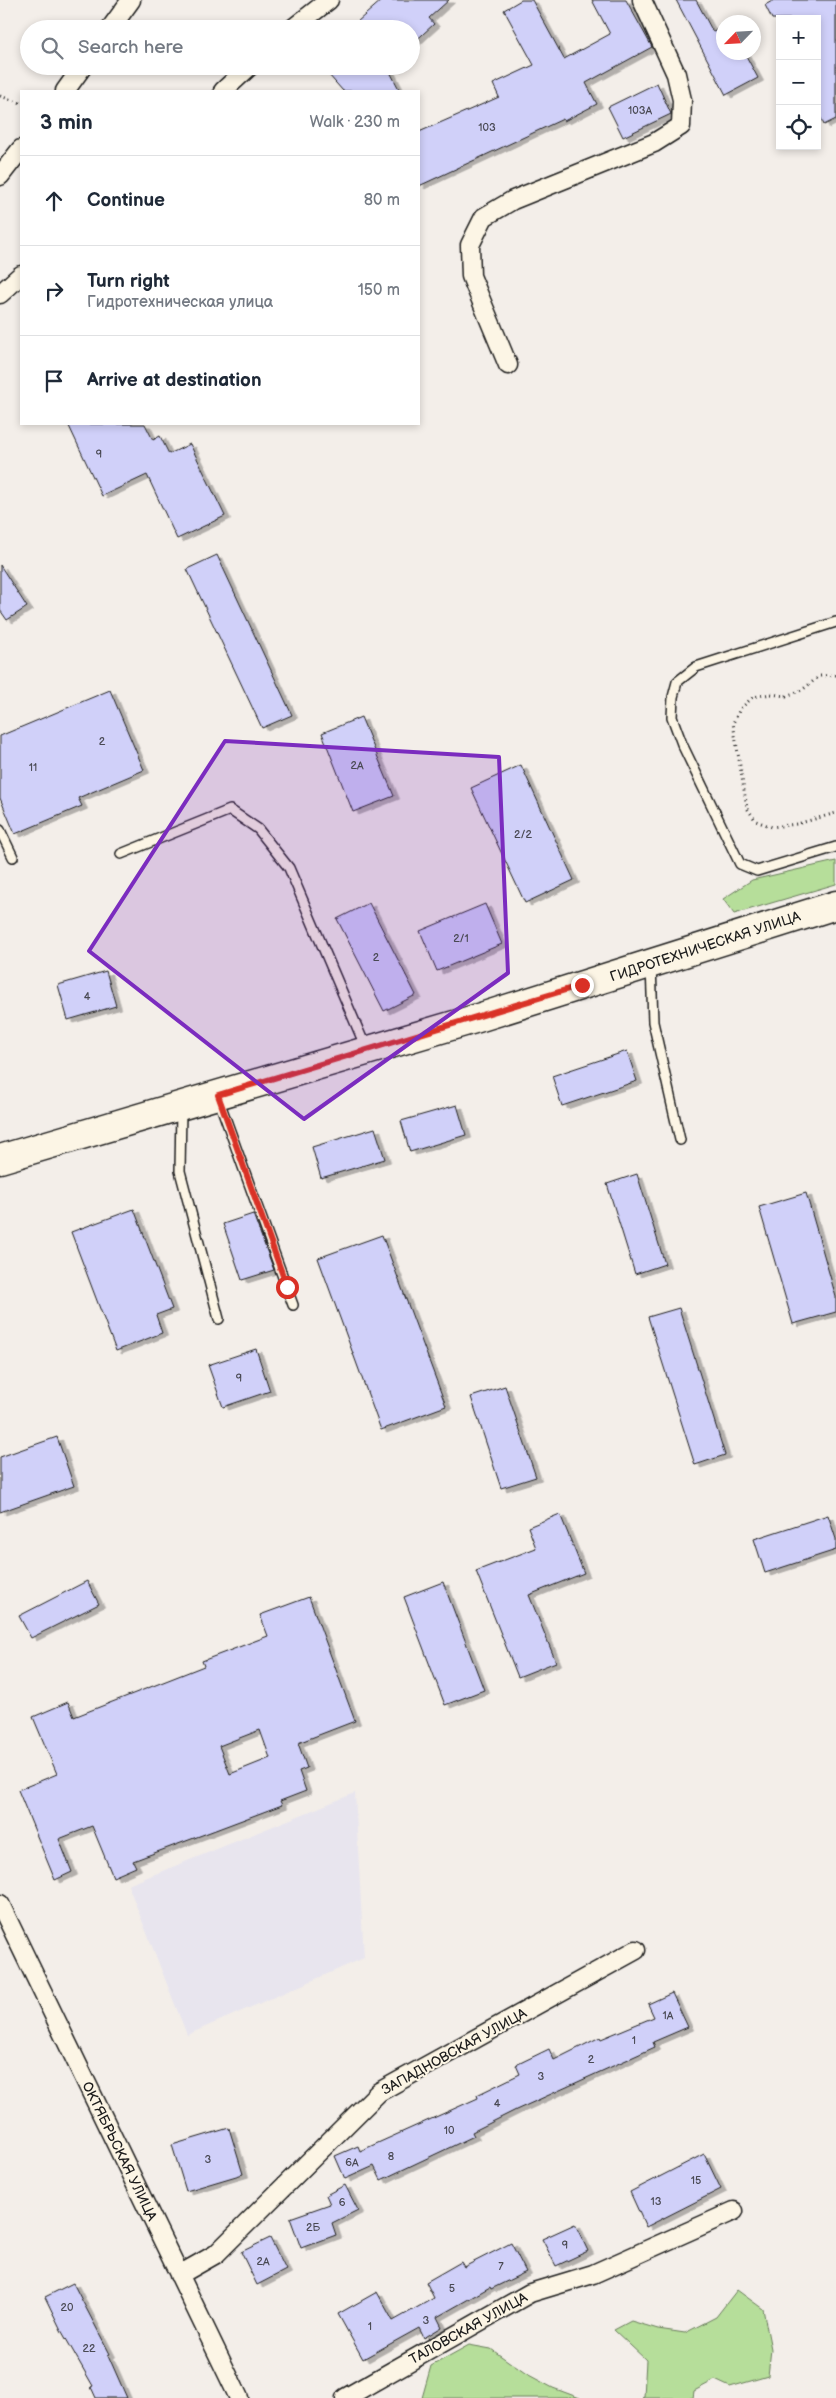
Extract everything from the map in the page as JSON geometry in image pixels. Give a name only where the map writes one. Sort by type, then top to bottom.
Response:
[{"type":"main road","name":"ГИДРОТЕХНИЧЕСКАЯ УЛИЦА","points":[[0,1160],[367,1051],[836,905]]},
{"type":"street","points":[[117,20],[131,0]]},
{"type":"street","points":[[303,20],[329,0]]},
{"type":"street","points":[[508,365],[471,276],[470,245],[484,218],[513,200],[654,144],[681,126],[682,100],[676,74],[642,0]]},
{"type":"street","points":[[66,90],[77,75]]},
{"type":"street","points":[[224,90],[240,75]]},
{"type":"street","points":[[0,176],[20,151]]},
{"type":"street","points":[[0,294],[20,276]]},
{"type":"street","name":"ОКТЯБРЬСКАЯ УЛИЦА","points":[[0,1904],[239,2398]]},
{"type":"street","name":"ЗАПАДНОВСКАЯ УЛИЦА","points":[[179,2275],[216,2254],[380,2092],[636,1950]]},
{"type":"street","name":"ТАЛОВСКАЯ УЛИЦА","points":[[345,2398],[530,2293],[593,2274],[734,2211]]},
{"type":"lane","points":[[836,622],[696,667],[676,682],[672,717],[682,744],[740,864],[757,871],[836,847]]},
{"type":"lane","points":[[122,854],[230,810],[258,829],[290,868],[367,1051]]},
{"type":"lane","points":[[0,830],[13,857]]},
{"type":"lane","points":[[652,963],[653,1022],[680,1140]]},
{"type":"lane","points":[[218,1095],[293,1304]]},
{"type":"lane","points":[[181,1106],[180,1171],[219,1319]]},
{"type":"path","points":[[0,96],[20,103]]},
{"type":"path","points":[[836,675],[820,676],[802,690],[786,696],[771,694],[753,698],[740,710],[733,723],[748,808],[756,821],[772,827],[798,824],[836,813]]},
{"type":"highlighted area","points":[[225,741],[499,757],[508,973],[304,1119],[89,951]]},
{"type":"shaded area","points":[[355,1793],[364,1958],[187,2035],[128,1885]]},
{"type":"green space","points":[[836,861],[836,884],[734,914],[723,899],[752,880]]},
{"type":"green space","points":[[737,2290],[763,2309],[771,2349],[768,2376],[730,2387],[715,2380],[694,2391],[693,2398],[642,2398],[644,2397],[646,2360],[614,2330],[631,2321],[658,2329],[685,2333],[716,2317]]},
{"type":"green space","points":[[469,2345],[491,2349],[525,2373],[553,2388],[580,2398],[422,2398],[431,2366]]},
{"type":"building","points":[[382,0],[449,0],[429,18],[434,24],[420,37],[420,20],[359,20]]},
{"type":"building","points":[[521,0],[532,0],[564,59],[610,34],[592,0],[626,0],[652,47],[586,83],[597,104],[564,121],[563,119],[420,186],[420,132],[499,97],[493,84],[534,65],[504,10]]},
{"type":"building","points":[[676,0],[696,0],[713,32],[716,31],[716,60],[748,60],[758,78],[726,95]]},
{"type":"building","points":[[774,0],[836,0],[836,119],[824,125],[821,119],[821,15],[776,15],[776,19],[772,19],[765,5]]},
{"type":"building","points":[[329,75],[392,75],[399,90],[342,90]]},
{"type":"building","points":[[657,83],[671,114],[623,137],[608,107]]},
{"type":"building","points":[[68,425],[146,425],[153,440],[160,436],[169,454],[190,444],[225,516],[177,539],[147,475],[102,496]]},
{"type":"building","points":[[217,555],[292,715],[262,728],[187,569]]},
{"type":"building","points":[[0,565],[27,607],[7,620],[0,610]]},
{"type":"building","points":[[110,690],[144,770],[78,798],[82,806],[15,834],[0,798],[0,736]]},
{"type":"building","points":[[361,717],[394,796],[353,812],[322,733]]},
{"type":"building","points":[[521,765],[574,880],[525,903],[471,788]]},
{"type":"building","points":[[369,903],[416,995],[384,1011],[337,919]]},
{"type":"building","points":[[485,904],[502,944],[437,971],[420,931]]},
{"type":"building","points":[[106,971],[116,1006],[68,1020],[58,985]]},
{"type":"building","points":[[627,1051],[637,1081],[562,1106],[552,1076]]},
{"type":"building","points":[[457,1105],[466,1135],[410,1152],[401,1121]]},
{"type":"building","points":[[375,1128],[385,1159],[321,1178],[312,1147]]},
{"type":"building","points":[[637,1174],[665,1264],[635,1274],[607,1184]]},
{"type":"building","points":[[806,1193],[836,1297],[836,1312],[793,1324],[759,1207]]},
{"type":"building","points":[[134,1209],[172,1309],[156,1315],[162,1333],[116,1351],[71,1232]]},
{"type":"building","points":[[253,1214],[274,1270],[242,1280],[223,1224]]},
{"type":"building","points":[[382,1235],[446,1406],[381,1430],[318,1258]]},
{"type":"building","points":[[679,1308],[725,1455],[695,1465],[648,1317]]},
{"type":"building","points":[[256,1349],[270,1391],[223,1407],[208,1365]]},
{"type":"building","points":[[505,1386],[536,1477],[501,1488],[471,1397]]},
{"type":"building","points":[[57,1437],[74,1486],[0,1512],[0,1457]]},
{"type":"building","points":[[560,1514],[584,1573],[529,1595],[556,1662],[518,1677],[476,1571],[536,1548],[528,1527]]},
{"type":"building","points":[[828,1515],[836,1539],[836,1550],[765,1573],[754,1539]]},
{"type":"building","points":[[87,1581],[99,1604],[31,1638],[19,1616]]},
{"type":"building","points":[[443,1582],[484,1690],[445,1705],[404,1597]]},
{"type":"building","points":[[309,1597],[355,1721],[298,1743],[307,1768],[299,1771],[306,1791],[280,1801],[282,1805],[133,1861],[136,1867],[113,1877],[92,1826],[59,1839],[72,1872],[55,1880],[18,1790],[57,1774],[33,1717],[68,1702],[74,1717],[204,1666],[202,1661],[268,1636],[260,1615]],"holes":[[[260,1730],[270,1758],[230,1774],[219,1746]]]},
{"type":"building","points":[[672,1993],[688,2027],[653,2042],[655,2047],[516,2110],[472,2132],[474,2136],[381,2180],[374,2166],[345,2179],[335,2156],[358,2146],[360,2151],[478,2098],[477,2095],[520,2074],[516,2065],[549,2049],[554,2060],[600,2037],[601,2039],[654,2017],[648,2004]]},
{"type":"building","points":[[229,2128],[243,2174],[186,2191],[172,2145]]},
{"type":"building","points":[[704,2154],[721,2189],[646,2227],[630,2192]]},
{"type":"building","points":[[345,2185],[358,2210],[332,2223],[336,2235],[301,2248],[290,2218],[330,2204],[326,2195]]},
{"type":"building","points":[[575,2224],[588,2251],[556,2266],[542,2239]]},
{"type":"building","points":[[270,2238],[286,2270],[257,2285],[241,2252]]},
{"type":"building","points":[[511,2243],[526,2272],[491,2289],[490,2287],[437,2317],[442,2327],[424,2338],[419,2328],[363,2359],[338,2314],[377,2292],[393,2321],[434,2298],[426,2282],[461,2262],[464,2267]]},
{"type":"building","points":[[73,2283],[110,2354],[108,2355],[127,2398],[96,2398],[91,2387],[93,2386],[61,2330],[45,2297]]},
{"type":"route","points":[[287,1287],[218,1095],[478,1018],[582,985]]}]
